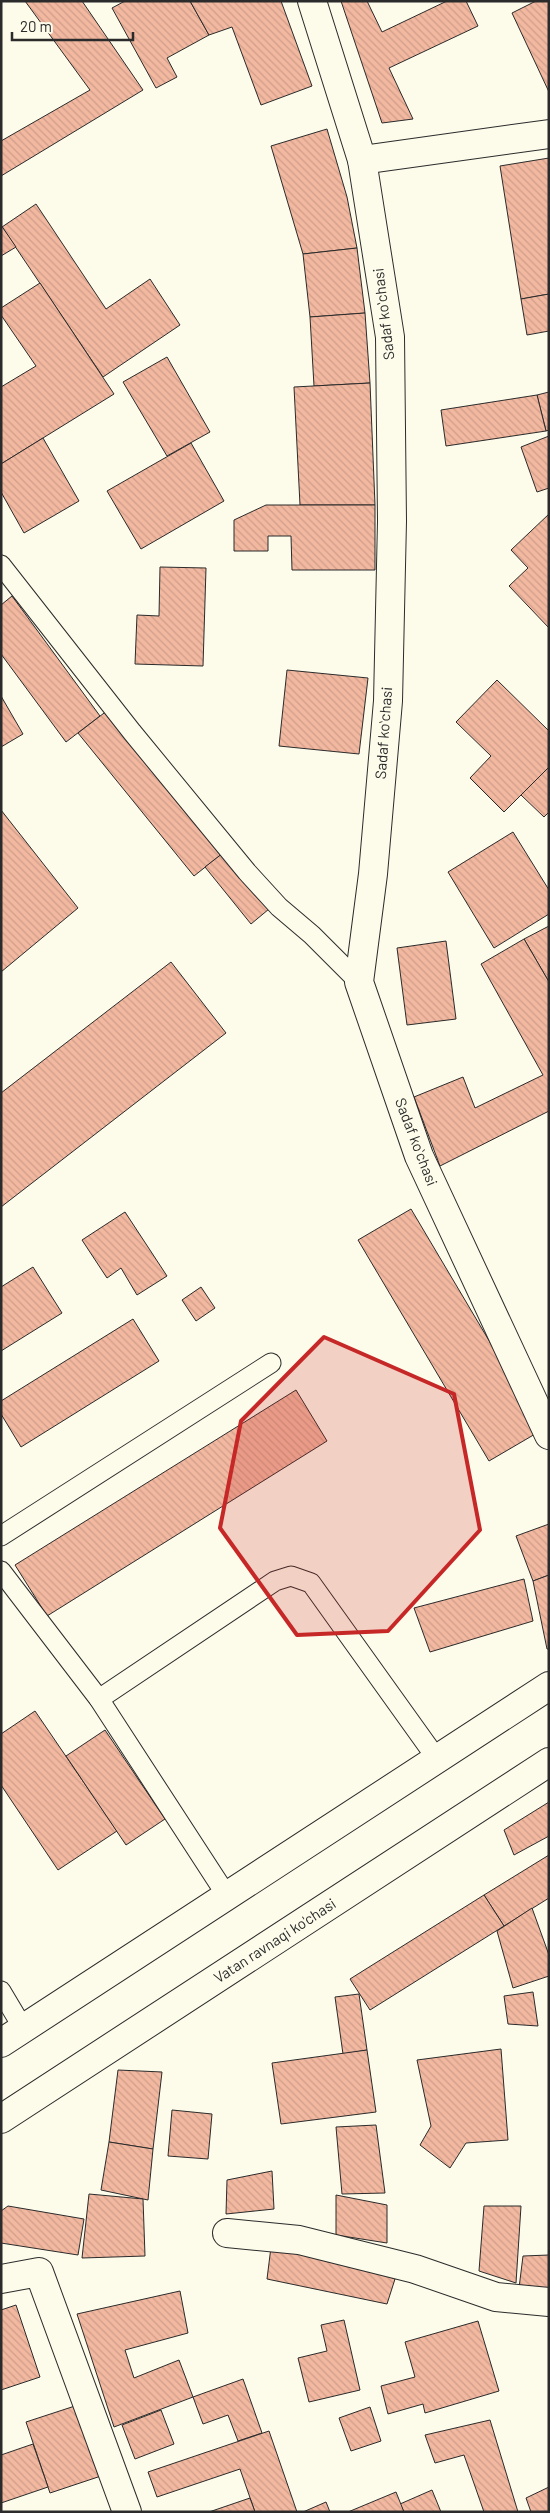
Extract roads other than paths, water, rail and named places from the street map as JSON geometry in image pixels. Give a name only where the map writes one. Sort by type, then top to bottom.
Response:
[{"type":"street","name":"Sadaf koʻchasi","points":[[312,1],[362,160],[390,337],[392,521],[388,701],[373,874],[358,982],[419,1156],[549,1435]]},
{"type":"street","points":[[362,160],[549,134]]},
{"type":"street","points":[[12,2036],[549,1686]]},
{"type":"street","name":"Vatan ravnaqi ko'chasi","points":[[1,2119],[549,1762]]},
{"type":"street","points":[[227,2234],[300,2240],[415,2269],[496,2297],[549,2302]]},
{"type":"street","points":[[1,2280],[39,2272],[127,2512]]},
{"type":"lane","points":[[1,565],[126,724],[247,872],[279,907],[312,935],[358,982]]},
{"type":"lane","points":[[1,1536],[271,1363]]},
{"type":"lane","points":[[1,1571],[99,1699],[227,1896]]},
{"type":"lane","points":[[99,1699],[275,1581],[291,1576],[311,1583],[437,1759]]},
{"type":"lane","points":[[1,1991],[12,2036]]}]
